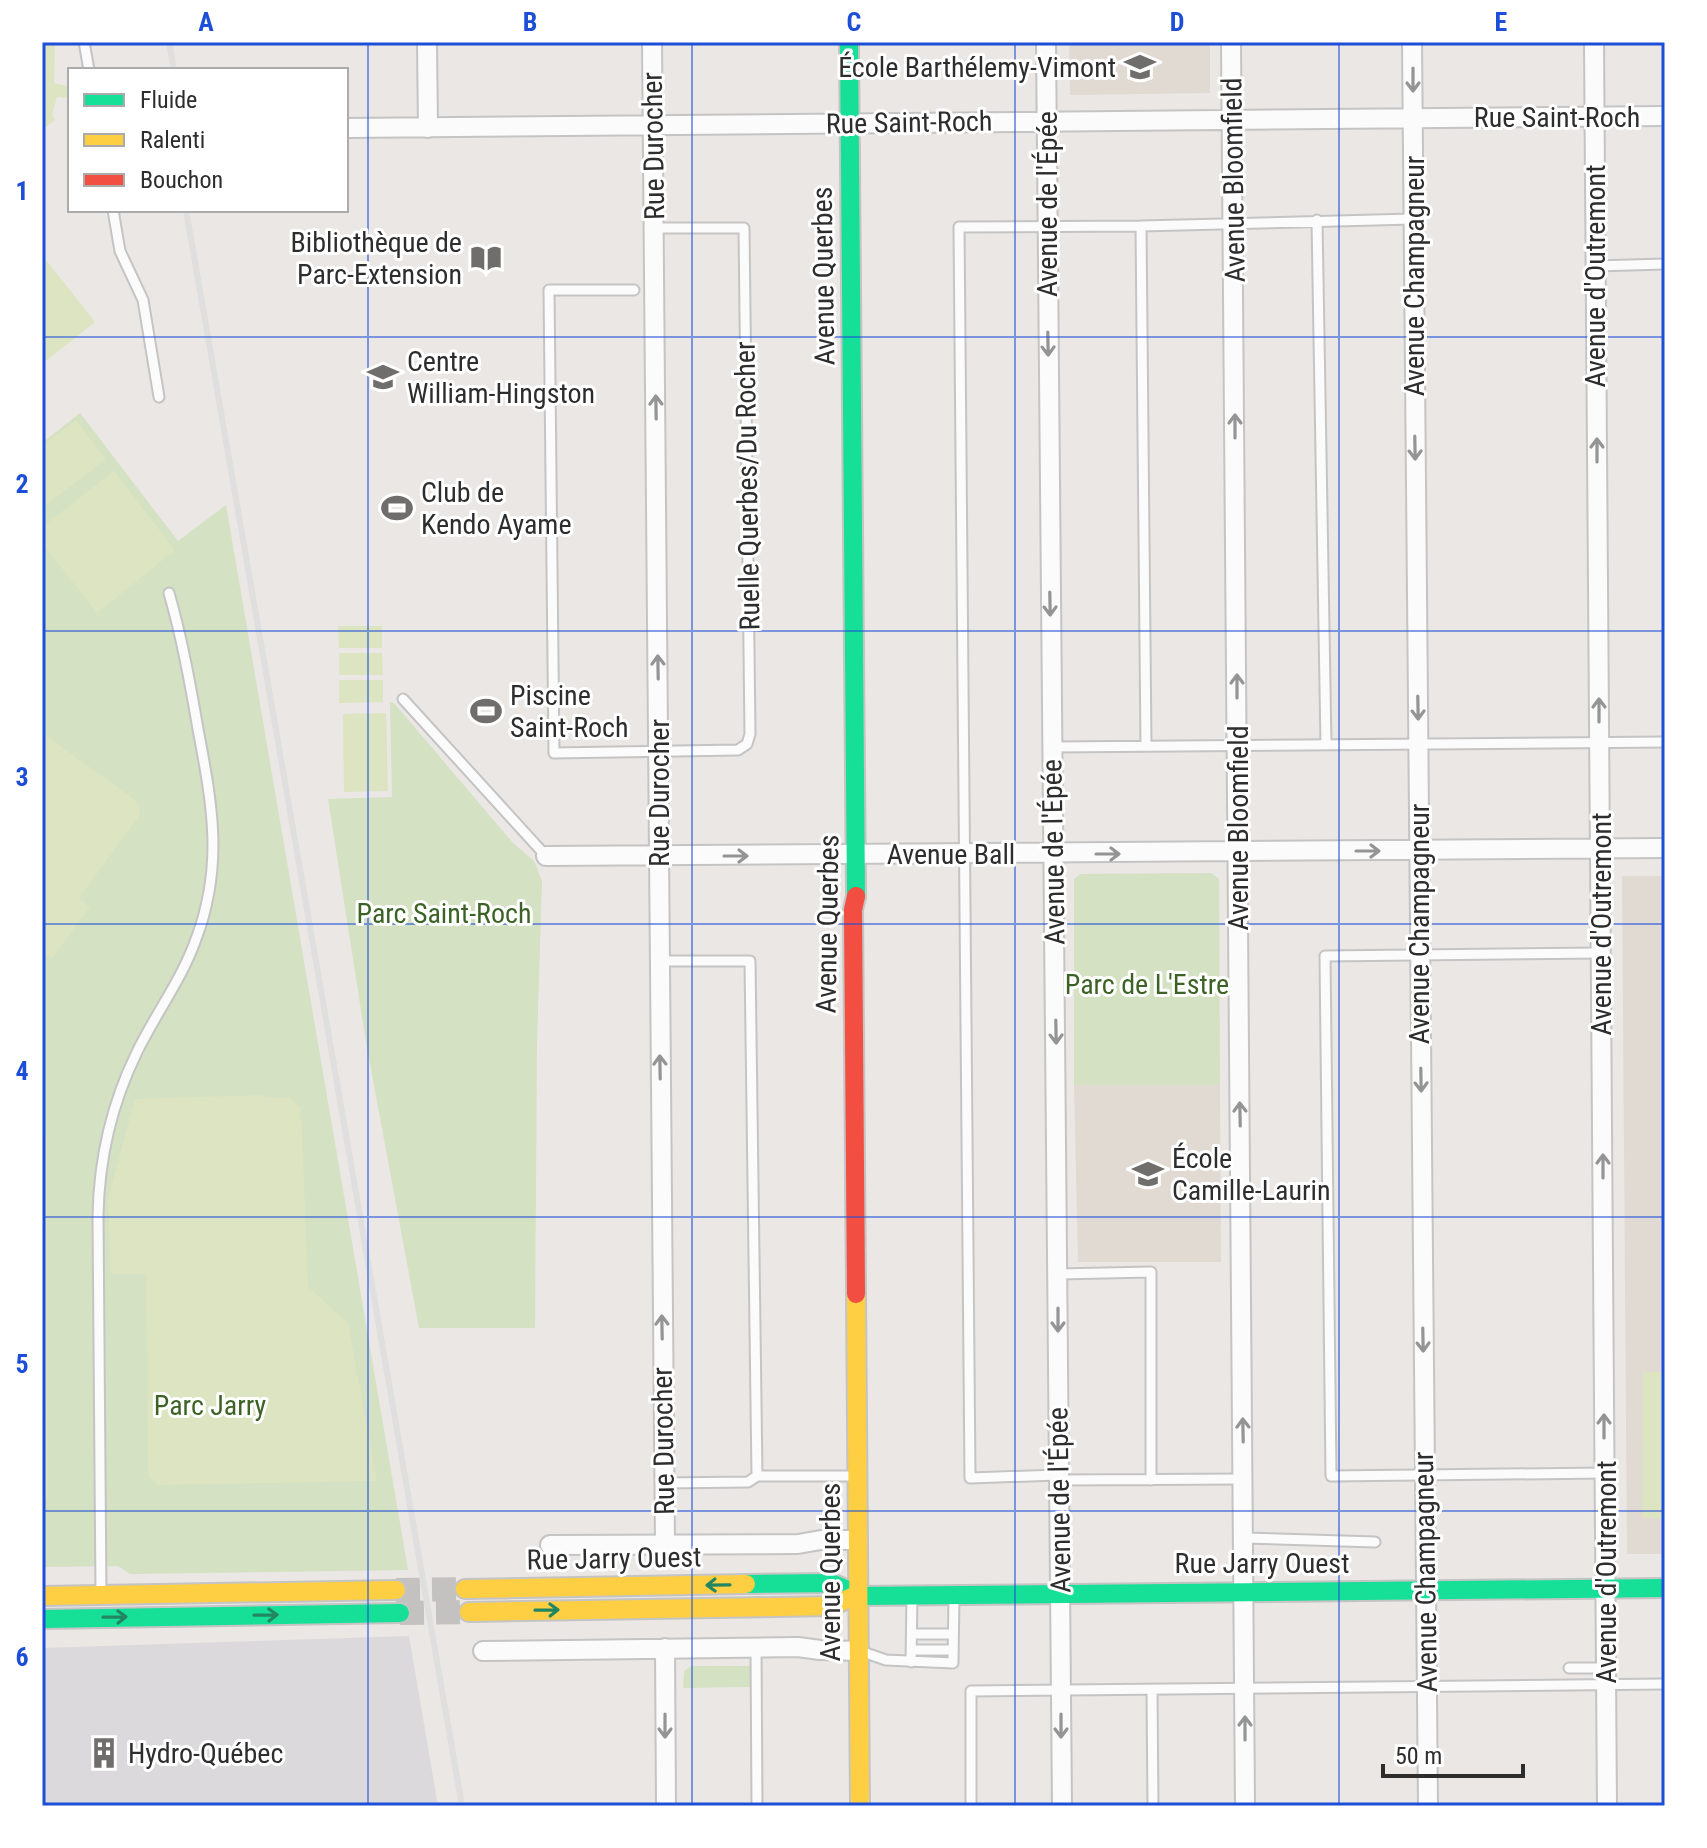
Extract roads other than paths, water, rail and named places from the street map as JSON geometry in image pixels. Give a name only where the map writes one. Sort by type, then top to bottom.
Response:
[{"type":"main road","name":"Avenue Querbes","points":[[849,42],[857,855],[857,889],[853,910],[860,1806]]},
{"type":"main road","name":"Rue Jarry Ouest","points":[[465,1589],[831,1583],[858,1594],[1665,1588]]},
{"type":"main road","points":[[42,1596],[396,1590]]},
{"type":"main road","name":"Rue Jarry Ouest","points":[[469,1612],[832,1606],[858,1594]]},
{"type":"main road","points":[[42,1619],[400,1613]]},
{"type":"street","points":[[427,42],[428,128]]},
{"type":"street","name":"Rue Durocher","points":[[652,42],[665,1545]]},
{"type":"street","name":"Avenue de l'Épée","points":[[1046,42],[1062,1806]]},
{"type":"street","name":"Avenue Bloomfield","points":[[1231,42],[1246,1592],[1245,1806]]},
{"type":"street","name":"Avenue Champagneur","points":[[1412,42],[1428,1806]]},
{"type":"street","name":"Avenue d'Outremont","points":[[1594,42],[1607,1806]]},
{"type":"street","name":"Rue Saint-Roch","points":[[348,128],[1665,116]]},
{"type":"street","name":"Avenue Ball","points":[[546,856],[1665,848]]},
{"type":"street","name":"Rue Jarry Ouest","points":[[550,1545],[798,1544],[821,1540],[858,1540]]},
{"type":"street","points":[[483,1651],[756,1647],[859,1651]]},
{"type":"street","points":[[665,1648],[666,1806]]},
{"type":"lane","points":[[84,42],[89,68]]},
{"type":"lane","points":[[113,212],[120,251],[143,300],[159,397]]},
{"type":"lane","points":[[1244,1479],[970,1478],[959,227],[1413,219]]},
{"type":"lane","points":[[1317,220],[1326,745]]},
{"type":"lane","points":[[1141,226],[1146,746]]},
{"type":"lane","name":"Ruelle Querbes/Du Rocher","points":[[654,228],[744,228],[750,734],[747,744],[738,750],[659,752]]},
{"type":"lane","points":[[1595,266],[1665,264]]},
{"type":"lane","points":[[634,290],[549,290],[554,753],[659,752]]},
{"type":"lane","points":[[101,1595],[98,1216],[102,1166],[114,1111],[128,1072],[196,940],[210,894],[214,852],[213,820],[183,639],[169,593]]},
{"type":"lane","name":"Avenue Ball","points":[[403,699],[546,856]]},
{"type":"lane","points":[[1052,747],[1665,742]]},
{"type":"lane","points":[[1601,953],[1325,956],[1331,1476],[1605,1473]]},
{"type":"lane","points":[[659,961],[750,961],[757,1476]]},
{"type":"lane","points":[[1058,1274],[1151,1272],[1151,1480]]},
{"type":"lane","points":[[663,1483],[748,1482],[757,1476],[857,1476]]},
{"type":"lane","points":[[1245,1538],[1375,1542]]},
{"type":"lane","points":[[911,1662],[912,1594]]},
{"type":"lane","points":[[859,1651],[886,1660],[942,1668],[953,1663],[954,1594]]},
{"type":"lane","points":[[912,1634],[953,1634]]},
{"type":"lane","points":[[756,1647],[757,1806]]},
{"type":"lane","points":[[911,1650],[953,1650]]},
{"type":"lane","points":[[1569,1668],[1665,1684]]},
{"type":"lane","points":[[971,1806],[971,1691],[1426,1686],[1606,1676]]},
{"type":"lane","points":[[1152,1690],[1153,1806]]},
{"type":"tunnel","points":[[396,1590],[465,1589]]},
{"type":"tunnel","points":[[400,1613],[469,1612]]},
{"type":"railway","points":[[169,42],[174,68]]},
{"type":"railway","points":[[186,212],[462,1806]]},
{"type":"place","name":"École Barthélemy-Vimont","points":[[1140,67]]},
{"type":"place","name":"Bibliothèque de Parc-Extension","points":[[486,258]]},
{"type":"place","name":"Centre William-Hingston","points":[[383,377]]},
{"type":"place","name":"Club de Kendo Ayame","points":[[397,508]]},
{"type":"place","name":"Piscine Saint-Roch","points":[[486,711]]},
{"type":"place","name":"École Camille-Laurin","points":[[1148,1174]]},
{"type":"place","name":"Hydro-Québec","points":[[104,1753]]},
{"type":"park label","name":"Parc Saint-Roch","points":[[444,913]]},
{"type":"park label","name":"Parc de L'Estre","points":[[1147,984]]},
{"type":"park label","name":"Parc Jarry","points":[[210,1405]]}]
